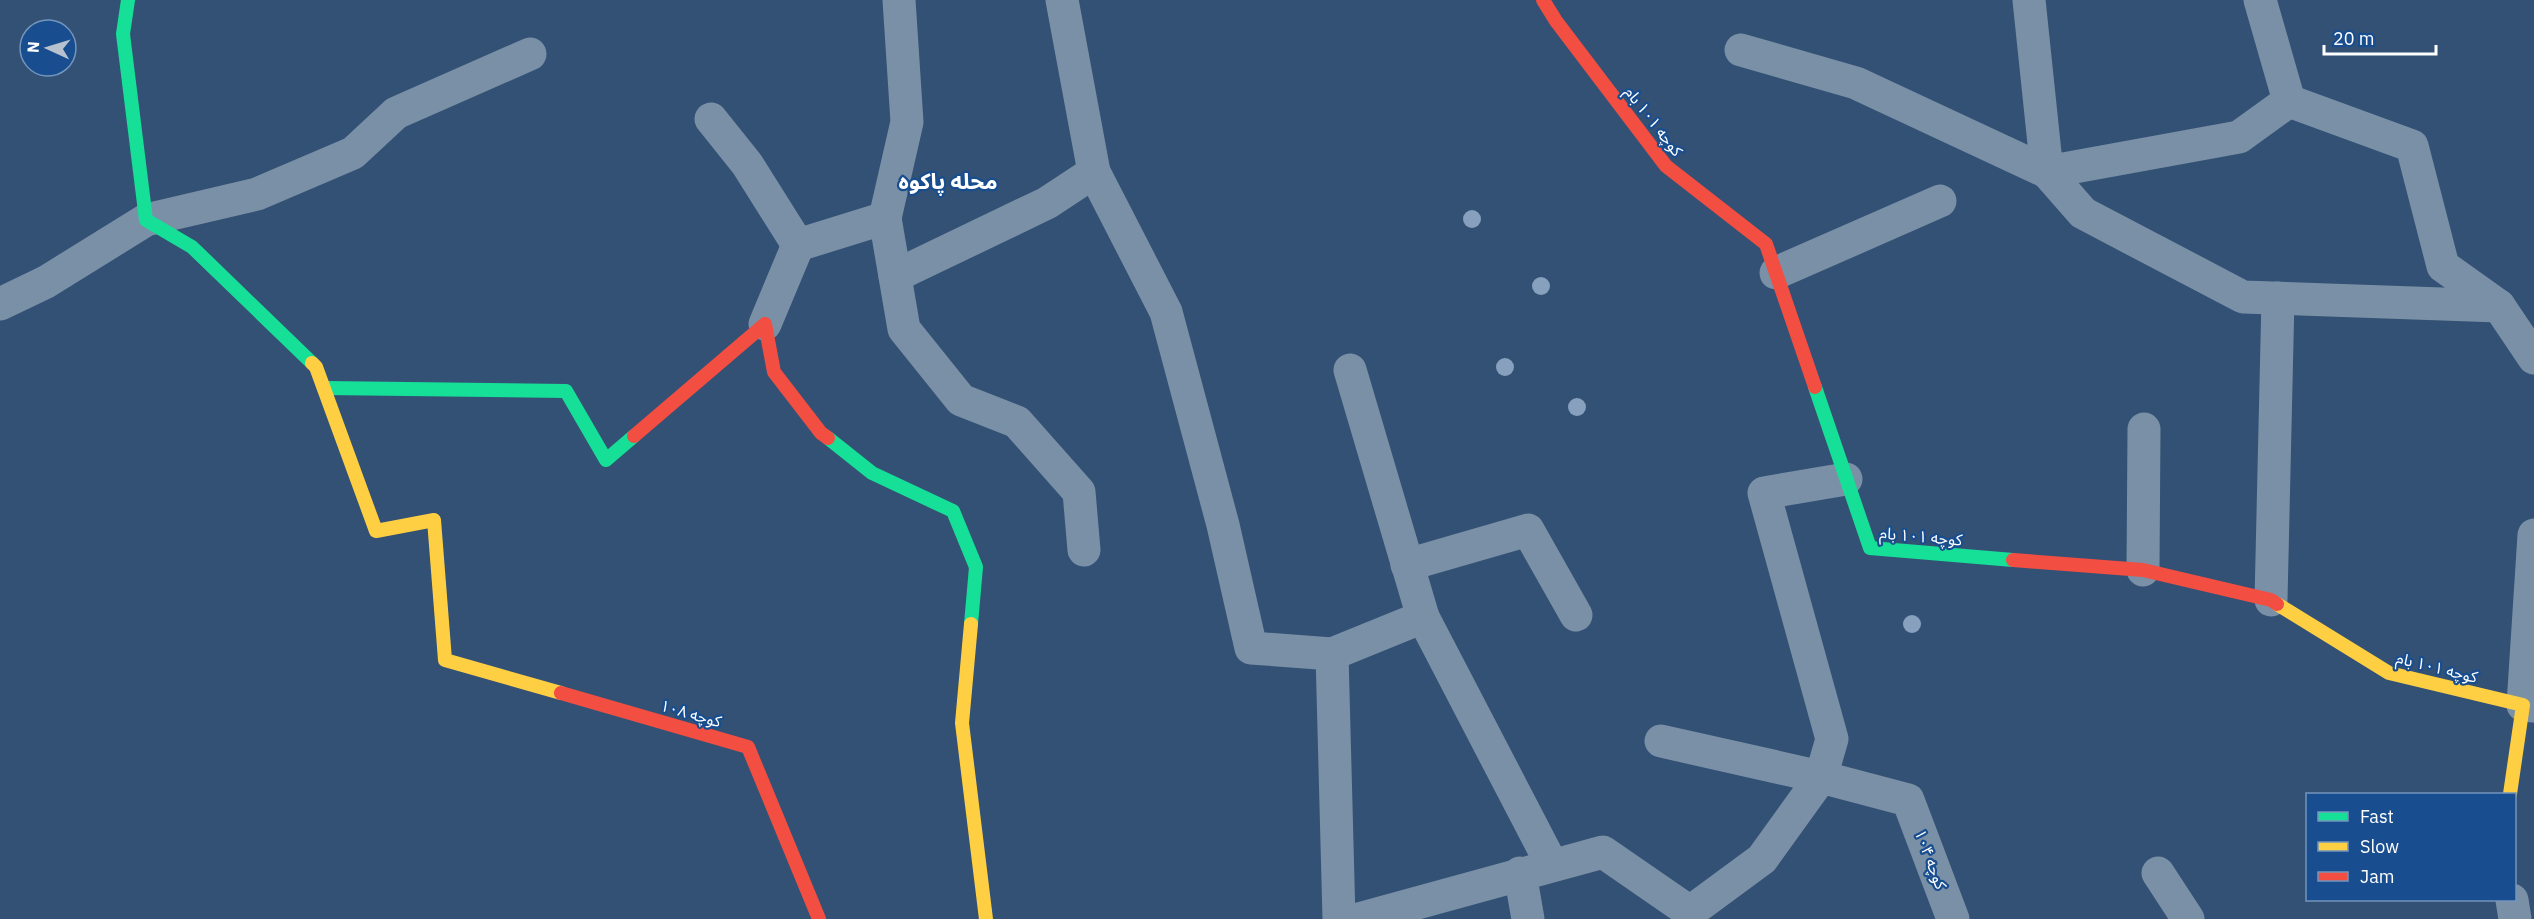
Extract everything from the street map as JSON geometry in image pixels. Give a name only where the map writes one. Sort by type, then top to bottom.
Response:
[{"type":"street","points":[[128,0],[123,34],[146,220]]},
{"type":"street","points":[[899,0],[907,122],[885,218],[904,329],[961,400],[1017,422],[1079,492],[1084,550]]},
{"type":"street","points":[[1062,0],[1094,172],[1166,312],[1223,525],[1251,648],[1332,654],[1422,617]]},
{"type":"street","name":"کوچه ۱۰۱ بام","points":[[1543,0],[1556,21],[1666,166],[1766,244],[1869,548],[2143,570],[2271,600],[2389,673],[2528,705]]},
{"type":"street","points":[[2029,0],[2047,172]]},
{"type":"street","points":[[2260,0],[2289,101]]},
{"type":"street","points":[[1741,50],[1856,83],[2047,172],[2083,213],[2242,297],[2499,306]]},
{"type":"street","points":[[0,304],[46,282],[146,220],[257,194],[343,158],[353,153],[396,113],[530,54]]},
{"type":"street","points":[[2047,172],[2239,137],[2289,101]]},
{"type":"street","points":[[2289,101],[2412,146],[2443,266],[2499,306],[2534,358]]},
{"type":"street","points":[[711,119],[747,164],[798,246]]},
{"type":"street","points":[[896,276],[1047,203],[1094,172]]},
{"type":"street","points":[[1776,273],[1940,201]]},
{"type":"street","points":[[146,220],[192,247],[316,368],[324,388],[566,391],[606,460],[765,324],[798,246],[885,218]]},
{"type":"street","points":[[2271,600],[2278,298]]},
{"type":"street","points":[[765,324],[774,372],[821,433],[872,473],[953,512],[976,567],[962,723],[986,919]]},
{"type":"street","points":[[1350,370],[1422,617],[1552,865]]},
{"type":"street","name":"کوچه ۱۰۸","points":[[324,388],[376,531],[434,520],[445,660],[748,747],[819,919]]},
{"type":"street","points":[[2143,570],[2144,429]]},
{"type":"street","points":[[1359,919],[1603,852],[1689,912],[1762,859],[1821,777],[1832,739],[1764,493],[1846,479]]},
{"type":"street","points":[[1407,565],[1528,530],[1576,615]]},
{"type":"street","points":[[2510,793],[2528,705],[2534,535]]},
{"type":"street","points":[[1332,654],[1339,919]]},
{"type":"street","points":[[1661,741],[1821,777]]},
{"type":"street","name":"کوچه ۱۰۴","points":[[1821,777],[1908,800],[1953,919]]},
{"type":"street","points":[[1520,873],[1528,919]]},
{"type":"street","points":[[2158,873],[2188,919]]},
{"type":"street","points":[[2512,901],[2515,919]]},
{"type":"traffic: fast","points":[[128,0],[123,34],[146,220],[192,247],[312,363]]},
{"type":"traffic: fast","points":[[1815,387],[1870,548],[2013,560]]},
{"type":"traffic: fast","points":[[324,388],[566,391],[606,460],[634,436]]},
{"type":"traffic: fast","points":[[828,438],[872,473],[953,511],[976,567],[971,624]]},
{"type":"traffic: slow","points":[[312,363],[316,367],[376,531],[434,520],[445,660],[561,693]]},
{"type":"traffic: slow","points":[[2277,604],[2389,673],[2523,705],[2510,793]]},
{"type":"traffic: slow","points":[[971,624],[962,723],[986,919]]},
{"type":"traffic: jam","points":[[1543,0],[1556,21],[1666,166],[1766,244],[1815,387]]},
{"type":"traffic: jam","points":[[634,436],[765,324],[774,372],[821,433],[828,438]]},
{"type":"traffic: jam","points":[[2013,560],[2143,570],[2271,600],[2277,604]]},
{"type":"traffic: jam","points":[[561,693],[748,747],[819,919]]},
{"type":"district","name":"محله پاکوه","points":[[948,181]]}]
